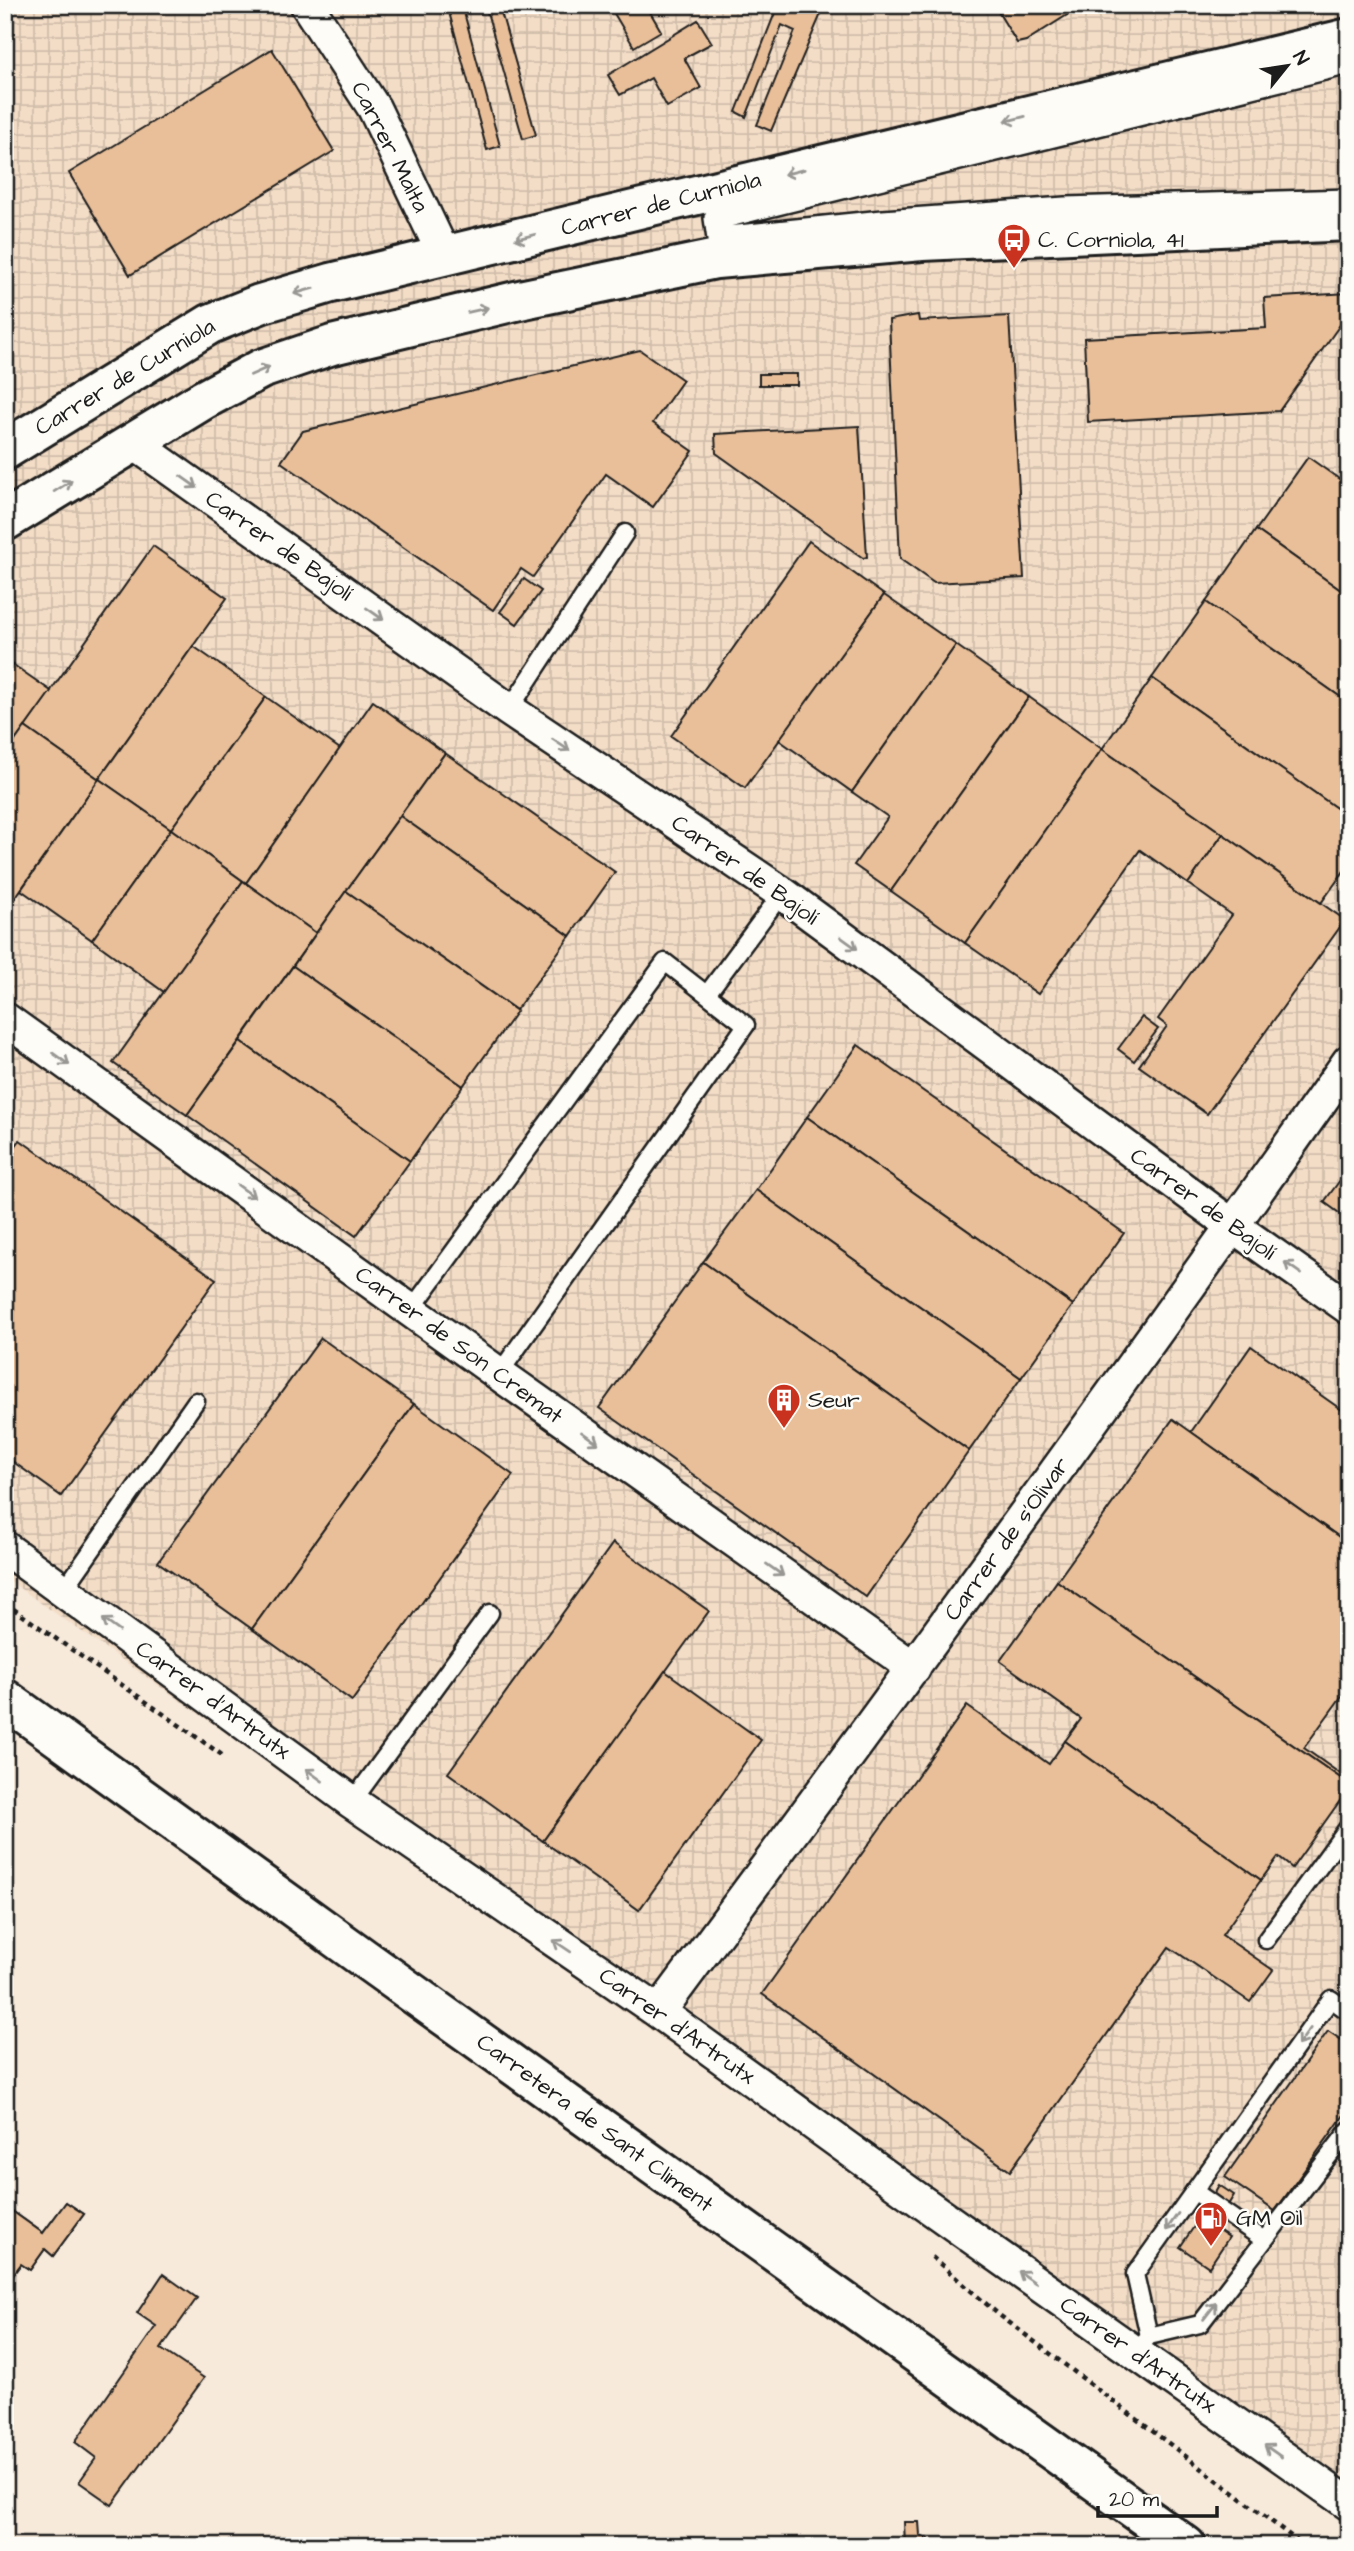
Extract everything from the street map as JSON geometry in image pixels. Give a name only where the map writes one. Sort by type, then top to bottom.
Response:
[{"type":"street","name":"Carrer Malta","points":[[313,7],[374,108],[445,257]]},
{"type":"street","name":"Carrer de Curniola","points":[[5,450],[210,324],[260,304],[307,290],[1349,38]]},
{"type":"street","points":[[1349,62],[716,218],[719,239],[920,230],[1349,222]]},
{"type":"street","points":[[5,522],[203,400],[261,369],[332,345],[524,299],[716,259],[1065,209],[1349,201]]},
{"type":"street","name":"Carrer de Bajolí","points":[[134,443],[509,710],[782,893],[1233,1226],[1349,1307]]},
{"type":"street","name":"Carrer de Son Cremat","points":[[5,1019],[914,1668]]},
{"type":"street","name":"Carrer de s'Olivar","points":[[659,2012],[914,1668],[1349,1061]]},
{"type":"street","name":"Carrer d'Artrutx","points":[[5,1548],[352,1802],[659,2012],[908,2192],[1142,2344],[1349,2504]]},
{"type":"street","name":"Carretera de Sant Climent","points":[[5,1699],[1186,2546]]},
{"type":"lane","points":[[509,710],[625,533]]},
{"type":"lane","points":[[707,994],[782,893]]},
{"type":"lane","points":[[411,1310],[665,962],[746,1026],[499,1374]]},
{"type":"lane","points":[[64,1590],[196,1401]]},
{"type":"lane","points":[[352,1802],[490,1613]]},
{"type":"lane","points":[[1266,1940],[1349,1826]]},
{"type":"lane","points":[[1349,2012],[1331,1999],[1135,2274],[1142,2344],[1200,2324],[1349,2130]]},
{"type":"lane","points":[[1194,2191],[1264,2240]]},
{"type":"path","points":[[5,1603],[233,1763]]},
{"type":"path","points":[[927,2252],[998,2314],[1304,2546]]},
{"type":"shaded area","points":[[5,5],[1349,5],[1349,2519],[5,1578]]},
{"type":"building","points":[[447,5],[462,5],[500,146],[487,150]]},
{"type":"building","points":[[485,5],[499,5],[536,135],[523,139]]},
{"type":"building","points":[[609,5],[646,5],[661,31],[634,47]]},
{"type":"building","points":[[778,5],[814,5],[821,14],[771,131],[757,125],[795,31],[782,25],[746,117],[736,112]]},
{"type":"building","points":[[994,5],[1083,5],[1026,41],[1017,43]]},
{"type":"building","points":[[698,20],[712,43],[684,58],[701,88],[667,107],[651,78],[620,95],[608,75]]},
{"type":"building","points":[[272,49],[334,151],[130,275],[69,173]]},
{"type":"building","points":[[1349,293],[1349,312],[1279,411],[1088,422],[1084,338],[1266,328],[1264,298]]},
{"type":"building","points":[[918,315],[919,321],[1009,316],[1024,578],[934,583],[900,559],[889,320]]},
{"type":"building","points":[[640,350],[683,380],[653,423],[693,451],[653,507],[606,474],[533,577],[521,569],[493,610],[281,462],[303,431]]},
{"type":"building","points":[[759,374],[797,374],[797,385],[759,385]]},
{"type":"building","points":[[859,426],[867,557],[863,558],[716,453],[715,434]]},
{"type":"building","points":[[1308,457],[1349,486],[1349,596],[1256,530]]},
{"type":"building","points":[[1256,530],[1349,596],[1349,703],[1206,602]]},
{"type":"building","points":[[809,541],[884,595],[745,788],[671,736]]},
{"type":"building","points":[[153,546],[227,598],[99,779],[25,727]]},
{"type":"building","points":[[524,579],[541,591],[517,624],[500,612]]},
{"type":"building","points":[[884,595],[956,645],[852,792],[779,740]]},
{"type":"building","points":[[1206,602],[1349,703],[1349,817],[1152,678]]},
{"type":"building","points":[[956,645],[1029,697],[891,891],[854,865],[888,817],[852,792]]},
{"type":"building","points":[[193,646],[266,697],[171,829],[99,779]]},
{"type":"building","points":[[5,659],[51,691],[5,755]]},
{"type":"building","points":[[1152,678],[1349,817],[1349,864],[1321,903],[1102,749]]},
{"type":"building","points":[[266,697],[340,749],[246,883],[171,829]]},
{"type":"building","points":[[1029,697],[1102,749],[965,943],[891,891]]},
{"type":"building","points":[[373,701],[445,753],[316,933],[246,883]]},
{"type":"building","points":[[25,727],[99,779],[5,912],[5,755]]},
{"type":"building","points":[[1102,749],[1223,834],[1188,884],[1140,850],[1038,994],[965,943]]},
{"type":"building","points":[[445,753],[615,872],[570,936],[400,816]]},
{"type":"building","points":[[99,779],[171,829],[92,940],[21,890]]},
{"type":"building","points":[[400,816],[570,936],[516,1010],[346,891]]},
{"type":"building","points":[[171,829],[243,881],[164,992],[92,940]]},
{"type":"building","points":[[1223,834],[1345,920],[1207,1114],[1139,1066],[1167,1026],[1158,1019],[1232,915],[1188,884]]},
{"type":"building","points":[[243,881],[316,933],[187,1115],[113,1063]]},
{"type":"building","points":[[346,891],[517,1011],[463,1086],[293,966]]},
{"type":"building","points":[[293,966],[463,1086],[410,1161],[240,1041]]},
{"type":"building","points":[[1142,1017],[1158,1029],[1134,1061],[1118,1049]]},
{"type":"building","points":[[240,1041],[410,1161],[356,1236],[187,1115]]},
{"type":"building","points":[[858,1045],[1124,1233],[1073,1305],[807,1117]]},
{"type":"building","points":[[807,1117],[1073,1305],[1021,1378],[756,1190]]},
{"type":"building","points":[[20,1140],[216,1279],[61,1496],[5,1456],[5,1161]]},
{"type":"building","points":[[1349,1168],[1349,1220],[1324,1202]]},
{"type":"building","points":[[756,1190],[1021,1378],[969,1451],[703,1262]]},
{"type":"building","name":"Seur","points":[[703,1262],[969,1451],[866,1597],[599,1408]]},
{"type":"building","points":[[321,1338],[414,1404],[252,1629],[158,1562]]},
{"type":"building","points":[[1251,1346],[1349,1415],[1349,1544],[1191,1432]]},
{"type":"building","points":[[414,1404],[513,1475],[352,1701],[252,1629]]},
{"type":"building","points":[[1173,1419],[1349,1544],[1349,1686],[1304,1748],[1349,1780],[1349,1784],[1057,1581]]},
{"type":"building","points":[[613,1543],[709,1611],[543,1841],[448,1773]]},
{"type":"building","points":[[1057,1581],[1349,1784],[1349,1788],[1292,1868],[1278,1857],[1261,1880],[1065,1741],[1081,1719],[1000,1661]]},
{"type":"building","points":[[665,1671],[761,1740],[639,1910],[543,1841]]},
{"type":"building","points":[[967,1706],[1049,1764],[1065,1741],[1261,1880],[1222,1935],[1273,1970],[1250,2002],[1169,1947],[1010,2171],[762,1994]]},
{"type":"building","points":[[1328,2031],[1349,2045],[1349,2108],[1275,2211],[1225,2177]]},
{"type":"building","points":[[1219,2185],[1234,2195],[1228,2205],[1213,2195]]},
{"type":"building","points":[[66,2202],[84,2214],[53,2256],[45,2249],[30,2270],[21,2264],[5,2285],[5,2206],[43,2233]]},
{"type":"building","points":[[66,2202],[84,2214],[53,2256],[45,2249],[30,2270],[21,2264],[5,2285],[5,2206],[43,2233]]},
{"type":"building","points":[[1200,2218],[1229,2237],[1209,2267],[1180,2247]]},
{"type":"building","points":[[163,2274],[197,2298],[161,2349],[204,2378],[112,2505],[79,2482],[96,2458],[75,2442],[156,2326],[137,2313]]},
{"type":"building","points":[[904,2522],[919,2522],[920,2535],[928,2538],[935,2546],[905,2546]]},
{"type":"place","name":"C. Corniola, 41","points":[[1014,270]]},
{"type":"place","name":"Seur","points":[[784,1430]]},
{"type":"place","name":"GM Oil","points":[[1211,2248]]}]
